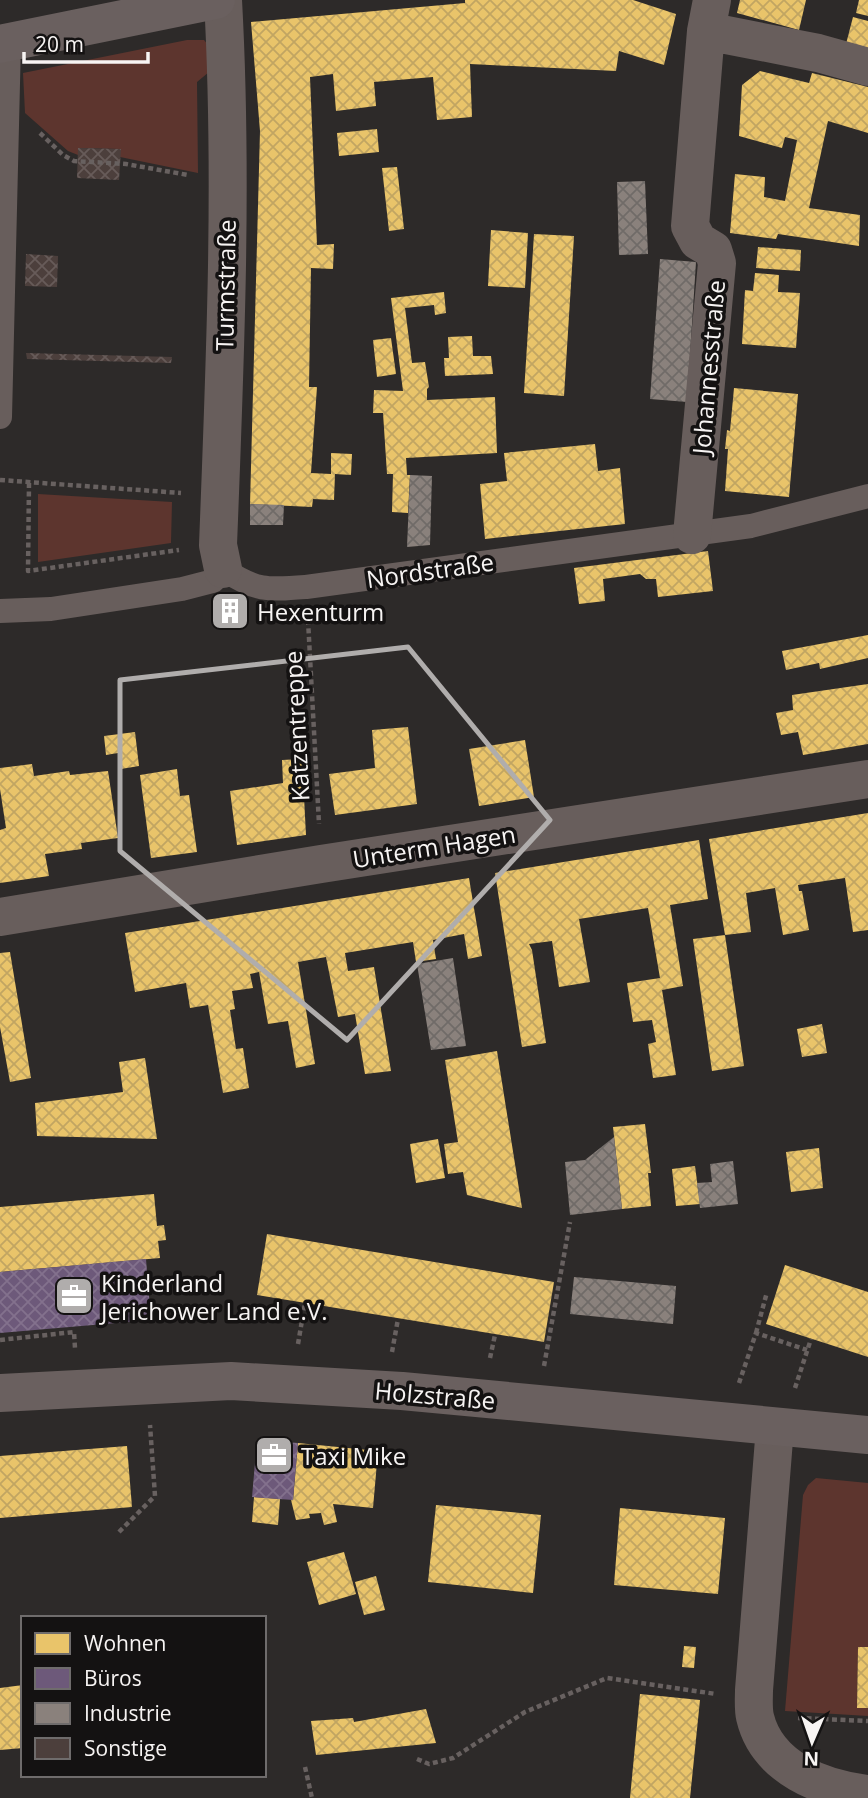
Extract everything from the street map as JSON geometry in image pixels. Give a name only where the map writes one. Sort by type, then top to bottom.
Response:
[{"type":"street","points":[[5,43],[216,0]]},
{"type":"street","name":"Turmstraße","points":[[223,0],[227,181],[218,545],[223,569]]},
{"type":"street","points":[[709,15],[818,53],[868,67]]},
{"type":"street","name":"Johannesstraße","points":[[692,535],[717,263],[713,250],[698,241],[691,226],[709,15]]},
{"type":"street","name":"Unterm Hagen","points":[[0,917],[868,779]]},
{"type":"street","name":"Holzstraße","points":[[0,1393],[231,1381],[402,1391],[868,1436]]},
{"type":"street","points":[[775,1427],[754,1699],[755,1715],[762,1736],[796,1773],[841,1791],[868,1794]]},
{"type":"lane","points":[[0,417],[9,106],[5,43]]},
{"type":"lane","name":"Nordstraße","points":[[223,569],[245,583],[262,589],[306,587],[751,526],[868,496]]},
{"type":"lane","points":[[0,611],[51,609],[182,589],[213,581],[223,569]]},
{"type":"path","points":[[9,106],[63,155],[74,161],[126,164],[227,181]]},
{"type":"path","points":[[0,480],[183,493],[183,504]]},
{"type":"path","points":[[29,482],[29,571],[180,550],[181,538]]},
{"type":"path","name":"Katzentreppe","points":[[306,587],[321,864]]},
{"type":"path","points":[[543,1367],[570,1222]]},
{"type":"path","points":[[738,1384],[767,1292]]},
{"type":"path","points":[[298,1347],[305,1303]]},
{"type":"path","points":[[392,1353],[398,1319]]},
{"type":"path","points":[[0,1340],[74,1332],[75,1349]]},
{"type":"path","points":[[756,1333],[807,1350]]},
{"type":"path","points":[[489,1362],[495,1335]]},
{"type":"path","points":[[22,1337],[23,1346]]},
{"type":"path","points":[[794,1391],[811,1339]]},
{"type":"path","points":[[120,1532],[155,1496],[150,1421]]},
{"type":"path","points":[[417,1759],[429,1764],[453,1758],[525,1712],[607,1678],[754,1699]]},
{"type":"path","points":[[795,1718],[868,1721]]},
{"type":"path","points":[[305,1767],[312,1798]]},
{"type":"highlighted area","points":[[408,647],[550,820],[347,1040],[120,851],[120,680]]},
{"type":"shaded area","points":[[187,40],[204,40],[209,46],[209,72],[197,82],[198,173],[120,157],[120,149],[79,148],[78,155],[68,151],[25,113],[23,73]]},
{"type":"shaded area","points":[[38,494],[172,502],[171,543],[38,562]]},
{"type":"shaded area","points":[[816,1478],[868,1483],[868,1647],[858,1647],[857,1708],[868,1708],[868,1716],[785,1711],[803,1495],[808,1485]]},
{"type":"building: Wohnen","points":[[465,0],[633,0],[676,14],[664,65],[619,51],[616,71],[470,64],[472,117],[437,120],[433,77],[374,82],[376,106],[336,111],[333,74],[310,77],[317,245],[334,244],[333,269],[311,268],[309,387],[317,387],[311,473],[331,474],[331,453],[352,454],[351,475],[335,474],[334,500],[313,499],[312,507],[250,504],[260,131],[251,22],[465,3]]},
{"type":"building: Wohnen","points":[[740,0],[806,0],[799,30],[737,13]]},
{"type":"building: Wohnen","points":[[859,0],[868,0],[868,16],[856,13]]},
{"type":"building: Wohnen","points":[[853,17],[868,21],[868,50],[846,44]]},
{"type":"building: Wohnen","points":[[760,71],[809,83],[812,73],[868,87],[868,133],[828,121],[809,208],[860,215],[859,246],[778,234],[776,239],[730,233],[735,174],[765,177],[764,197],[785,201],[797,140],[785,137],[782,148],[739,136],[742,85]]},
{"type":"building: Wohnen","points":[[377,129],[379,152],[339,156],[337,133]]},
{"type":"building: Wohnen","points":[[397,167],[404,229],[389,231],[382,168]]},
{"type":"building: Wohnen","points":[[491,230],[528,233],[525,288],[488,286]]},
{"type":"building: Wohnen","points":[[534,234],[574,236],[564,396],[524,393]]},
{"type":"building: Wohnen","points":[[758,247],[801,250],[800,271],[756,268]]},
{"type":"building: Wohnen","points":[[755,273],[779,275],[778,292],[800,293],[796,348],[742,344],[745,290],[753,291]]},
{"type":"building: Wohnen","points":[[444,292],[446,313],[435,315],[434,305],[405,308],[412,363],[425,362],[429,387],[427,400],[495,397],[497,453],[406,458],[407,475],[410,475],[408,513],[392,512],[393,474],[387,474],[383,413],[373,413],[374,390],[403,391],[391,298]]},
{"type":"building: Wohnen","points":[[472,336],[473,356],[491,356],[493,374],[445,376],[444,358],[449,358],[448,337]]},
{"type":"building: Wohnen","points":[[391,338],[396,374],[377,377],[373,340]]},
{"type":"building: Wohnen","points":[[734,388],[798,394],[789,497],[725,491],[728,449],[725,449],[727,430],[730,431]]},
{"type":"building: Wohnen","points":[[595,444],[598,471],[620,468],[625,524],[485,539],[480,484],[507,481],[504,453]]},
{"type":"building: Wohnen","points":[[708,551],[713,591],[658,597],[656,579],[646,579],[640,574],[603,579],[605,601],[579,604],[574,568]]},
{"type":"building: Wohnen","name":"Hexenturm","points":[[230,596],[240,601],[245,611],[240,621],[230,626],[220,621],[215,611],[220,601]]},
{"type":"building: Wohnen","points":[[868,635],[868,658],[820,669],[819,663],[786,670],[782,651]]},
{"type":"building: Wohnen","points":[[868,684],[868,744],[803,755],[798,732],[781,735],[776,713],[793,710],[792,695]]},
{"type":"building: Wohnen","points":[[408,727],[417,804],[335,815],[329,774],[375,768],[372,730]]},
{"type":"building: Wohnen","points":[[135,732],[139,766],[121,769],[118,753],[106,755],[104,736]]},
{"type":"building: Wohnen","points":[[525,740],[534,797],[479,806],[469,749]]},
{"type":"building: Wohnen","points":[[302,759],[306,835],[237,845],[230,791],[283,783],[282,760]]},
{"type":"building: Wohnen","points":[[32,764],[34,776],[69,771],[70,775],[108,771],[118,838],[81,843],[82,849],[45,854],[49,876],[0,883],[0,830],[6,828],[0,768]]},
{"type":"building: Wohnen","points":[[177,769],[180,796],[189,795],[197,852],[151,858],[140,775]]},
{"type":"building: Wohnen","points":[[868,813],[868,930],[853,932],[845,878],[798,885],[799,891],[802,891],[809,930],[783,935],[775,888],[746,893],[751,932],[725,935],[709,839]]},
{"type":"building: Wohnen","points":[[699,840],[708,899],[670,905],[683,986],[662,990],[676,1075],[653,1078],[648,1044],[656,1042],[652,1020],[633,1022],[627,983],[660,978],[648,908],[579,919],[590,982],[559,987],[552,941],[529,944],[546,1043],[522,1047],[495,873]]},
{"type":"building: Wohnen","points":[[469,878],[482,956],[468,959],[464,934],[433,940],[436,959],[416,962],[413,942],[345,953],[348,971],[374,967],[391,1071],[365,1074],[355,1014],[338,1017],[326,957],[298,962],[315,1064],[296,1068],[288,1021],[268,1024],[259,972],[250,974],[253,988],[232,991],[235,1009],[230,1010],[236,1049],[243,1048],[249,1088],[223,1093],[208,1005],[190,1008],[186,983],[135,992],[125,933]]},
{"type":"building: Wohnen","points":[[725,935],[744,1066],[712,1071],[693,939]]},
{"type":"building: Wohnen","points":[[10,952],[31,1078],[10,1082],[0,1027],[0,953]]},
{"type":"building: Wohnen","points":[[822,1024],[827,1053],[802,1057],[797,1029]]},
{"type":"building: Wohnen","points":[[497,1051],[522,1208],[467,1195],[463,1172],[448,1174],[444,1144],[458,1142],[445,1060]]},
{"type":"building: Wohnen","points":[[145,1058],[157,1139],[37,1136],[35,1103],[123,1092],[119,1062]]},
{"type":"building: Wohnen","points":[[645,1124],[651,1173],[648,1173],[651,1206],[622,1209],[613,1127]]},
{"type":"building: Wohnen","points":[[438,1139],[445,1178],[416,1183],[410,1144]]},
{"type":"building: Wohnen","points":[[819,1148],[823,1188],[791,1192],[786,1152]]},
{"type":"building: Wohnen","points":[[695,1166],[700,1204],[676,1206],[672,1169]]},
{"type":"building: Wohnen","points":[[154,1194],[157,1226],[164,1225],[166,1240],[158,1241],[160,1258],[0,1272],[0,1207]]},
{"type":"building: Wohnen","points":[[267,1234],[554,1282],[544,1342],[257,1295]]},
{"type":"building: Wohnen","points":[[785,1265],[868,1292],[868,1357],[766,1324]]},
{"type":"building: Wohnen","points":[[298,1443],[378,1451],[373,1508],[333,1504],[337,1522],[324,1525],[321,1513],[309,1514],[310,1518],[296,1520],[291,1500]]},
{"type":"building: Wohnen","points":[[127,1446],[132,1507],[0,1518],[0,1456]]},
{"type":"building: Wohnen","points":[[254,1497],[280,1499],[278,1525],[252,1522]]},
{"type":"building: Wohnen","points":[[436,1505],[541,1515],[533,1593],[428,1582]]},
{"type":"building: Wohnen","points":[[620,1508],[725,1518],[718,1594],[614,1585]]},
{"type":"building: Wohnen","points":[[344,1552],[356,1594],[319,1605],[307,1562]]},
{"type":"building: Wohnen","points":[[376,1576],[385,1610],[364,1615],[355,1582]]},
{"type":"building: Wohnen","points":[[684,1646],[696,1647],[694,1668],[682,1667]]},
{"type":"building: Wohnen","points":[[858,1647],[868,1647],[868,1708],[857,1708]]},
{"type":"building: Wohnen","points":[[21,1685],[21,1748],[0,1750],[0,1688]]},
{"type":"building: Wohnen","points":[[640,1694],[700,1700],[690,1798],[630,1798]]},
{"type":"building: Wohnen","points":[[426,1709],[436,1743],[316,1755],[311,1721],[353,1718],[354,1722]]},
{"type":"building: Büros","name":"Kinderland Jerichower Land e.V.","points":[[146,1259],[151,1320],[0,1333],[0,1272]]},
{"type":"building: Büros","points":[[257,1440],[298,1443],[293,1500],[252,1497]]},
{"type":"building: Industrie","points":[[645,181],[648,254],[619,255],[617,182]]},
{"type":"building: Industrie","points":[[660,259],[696,262],[687,402],[650,399]]},
{"type":"building: Industrie","points":[[410,475],[432,476],[430,545],[407,547]]},
{"type":"building: Industrie","points":[[250,504],[284,505],[283,525],[250,525]]},
{"type":"building: Industrie","points":[[453,958],[466,1046],[431,1050],[417,964]]},
{"type":"building: Industrie","points":[[614,1137],[622,1209],[570,1215],[565,1162],[585,1160]]},
{"type":"building: Industrie","points":[[733,1161],[738,1204],[700,1208],[697,1183],[712,1182],[710,1164]]},
{"type":"building: Industrie","points":[[574,1277],[676,1286],[673,1324],[570,1314]]},
{"type":"building: Sonstige","points":[[78,148],[121,149],[119,180],[77,178]]},
{"type":"building: Sonstige","points":[[26,254],[58,256],[57,287],[25,286]]},
{"type":"building: Sonstige","points":[[26,353],[172,357],[171,363],[27,359]]},
{"type":"place","name":"Hexenturm","points":[[230,611]]},
{"type":"place","name":"Kinderland Jerichower Land e.V.","points":[[74,1296]]},
{"type":"place","name":"Taxi Mike","points":[[274,1455]]}]
